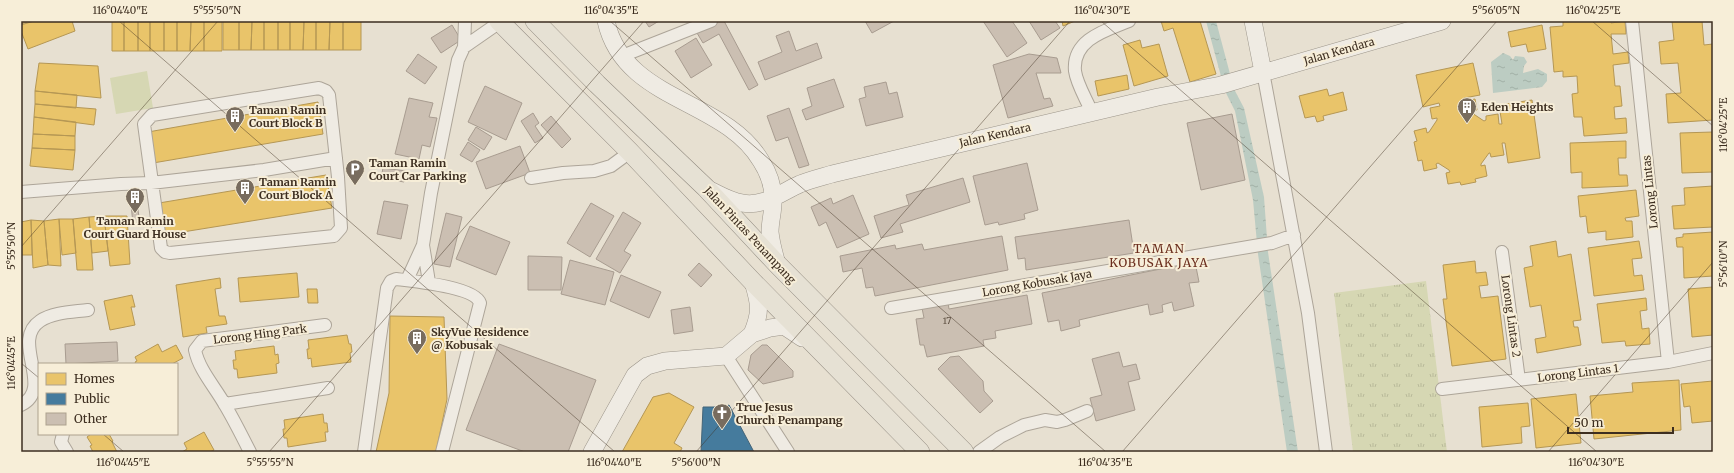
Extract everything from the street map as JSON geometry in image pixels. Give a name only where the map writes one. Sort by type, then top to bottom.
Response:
[{"type":"main road","points":[[500,21],[630,152],[753,282],[920,452]]},
{"type":"main road","name":"Jalan Pintas Penampang","points":[[534,21],[597,84],[706,188],[777,264],[964,452]]},
{"type":"street","points":[[407,280],[423,245],[431,193],[458,60],[464,47],[465,21]]},
{"type":"street","points":[[464,47],[500,21]]},
{"type":"street","points":[[606,21],[610,36],[622,56],[641,76],[682,102],[709,114],[738,135],[760,159],[771,184],[773,199],[770,233],[777,264]]},
{"type":"street","points":[[622,56],[711,21]]},
{"type":"street","points":[[1092,113],[1075,71],[1076,59],[1081,47],[1089,39],[1098,33],[1129,21]]},
{"type":"street","points":[[1253,21],[1308,313],[1326,452]]},
{"type":"street","name":"Jalan Kendara","points":[[773,199],[801,184],[840,172],[1158,97],[1229,83],[1442,21]]},
{"type":"street","name":"Lorong Lintas","points":[[1632,21],[1668,362]]},
{"type":"street","points":[[319,88],[326,91],[329,95],[336,158],[341,228],[334,236],[170,253],[165,252],[161,248],[151,183],[144,124],[152,115],[319,88]]},
{"type":"street","points":[[531,178],[563,173],[594,171],[611,166],[630,152]]},
{"type":"street","points":[[21,192],[151,183],[264,170],[336,158]]},
{"type":"street","points":[[706,188],[733,201],[744,203],[773,199]]},
{"type":"street","name":"Lorong Kobusak Jaya","points":[[891,308],[1254,246],[1294,235]]},
{"type":"street","points":[[423,245],[429,282]]},
{"type":"street","name":"Lorong Lintas 2","points":[[1502,252],[1519,380]]},
{"type":"street","points":[[364,452],[387,288],[389,284],[396,279],[429,282],[473,294],[479,299],[480,303],[442,452]]},
{"type":"street","points":[[752,334],[759,318],[759,302],[753,282]]},
{"type":"street","points":[[21,405],[28,401],[34,391],[29,342],[30,334],[33,328],[40,321],[52,316],[88,310]]},
{"type":"street","name":"Lorong Hing Park","points":[[250,452],[225,404],[197,358],[195,350],[202,341],[325,326]]},
{"type":"street","points":[[592,452],[635,375],[647,366],[665,361],[726,356],[752,334],[770,328],[784,326],[814,345]]},
{"type":"street","name":"Lorong Lintas 1","points":[[1442,389],[1668,362],[1713,353]]},
{"type":"street","points":[[726,356],[788,452]]},
{"type":"street","points":[[225,404],[328,388]]},
{"type":"street","points":[[979,452],[1000,437],[1024,425],[1045,420],[1057,422],[1087,411]]},
{"type":"green space","points":[[147,71],[153,108],[116,114],[110,78]]},
{"type":"green space","points":[[1426,281],[1447,452],[1353,452],[1334,293]]},
{"type":"water","points":[[1206,21],[1216,21],[1234,89],[1244,108],[1264,197],[1268,252],[1298,452],[1287,452],[1258,254],[1253,200],[1235,111],[1225,91]]},
{"type":"water","points":[[1503,53],[1510,56],[1513,60],[1515,56],[1524,57],[1527,62],[1524,66],[1523,73],[1538,69],[1547,74],[1547,81],[1542,87],[1493,93],[1491,62]]},
{"type":"building: Homes","points":[[21,21],[31,21],[21,24]]},
{"type":"building: Homes","points":[[34,21],[72,21],[75,31],[28,49],[21,31],[21,25]]},
{"type":"building: Homes","points":[[112,21],[124,21],[124,51],[112,51]]},
{"type":"building: Homes","points":[[124,21],[138,21],[138,51],[124,51]]},
{"type":"building: Homes","points":[[138,21],[150,21],[150,51],[138,51]]},
{"type":"building: Homes","points":[[150,21],[164,21],[164,51],[150,51]]},
{"type":"building: Homes","points":[[164,21],[177,21],[177,51],[164,51]]},
{"type":"building: Homes","points":[[177,21],[191,21],[190,51],[177,51]]},
{"type":"building: Homes","points":[[191,21],[204,21],[204,51],[190,51]]},
{"type":"building: Homes","points":[[204,21],[222,21],[222,51],[204,51]]},
{"type":"building: Homes","points":[[223,21],[239,21],[239,50],[223,50]]},
{"type":"building: Homes","points":[[239,21],[252,21],[251,50],[239,50]]},
{"type":"building: Homes","points":[[252,21],[264,21],[264,50],[251,50]]},
{"type":"building: Homes","points":[[264,21],[278,21],[278,50],[264,50]]},
{"type":"building: Homes","points":[[278,21],[290,21],[290,50],[278,50]]},
{"type":"building: Homes","points":[[290,21],[304,21],[303,50],[290,50]]},
{"type":"building: Homes","points":[[304,21],[316,21],[316,50],[303,50]]},
{"type":"building: Homes","points":[[316,21],[330,21],[329,50],[316,50]]},
{"type":"building: Homes","points":[[330,21],[343,21],[343,50],[329,50]]},
{"type":"building: Homes","points":[[343,21],[361,21],[361,50],[343,50]]},
{"type":"building: Homes","points":[[1062,21],[1075,21],[1063,26]]},
{"type":"building: Homes","points":[[1161,21],[1200,21],[1216,74],[1190,82],[1173,28],[1164,31]]},
{"type":"building: Homes","points":[[1563,21],[1611,21],[1611,23],[1625,21],[1626,34],[1611,34],[1613,54],[1628,52],[1629,63],[1613,65],[1615,86],[1620,86],[1622,106],[1614,107],[1615,119],[1626,118],[1627,133],[1584,136],[1582,117],[1574,117],[1572,94],[1578,93],[1577,76],[1563,77],[1563,71],[1554,72],[1550,27],[1563,26]]},
{"type":"building: Homes","points":[[1672,21],[1702,21],[1704,45],[1713,44],[1713,120],[1668,123],[1666,94],[1681,93],[1678,63],[1661,64],[1659,42],[1674,40]]},
{"type":"building: Homes","points":[[1542,25],[1546,49],[1528,52],[1526,44],[1511,47],[1508,32]]},
{"type":"building: Homes","points":[[1140,40],[1142,48],[1159,44],[1168,76],[1134,86],[1123,45]]},
{"type":"building: Homes","points":[[39,63],[98,66],[101,98],[35,91]]},
{"type":"building: Homes","name":"Eden Heights","points":[[1473,63],[1480,95],[1464,98],[1465,101],[1475,99],[1477,110],[1472,111],[1472,113],[1484,121],[1486,120],[1486,116],[1498,114],[1499,124],[1502,124],[1499,105],[1532,100],[1540,158],[1508,163],[1505,143],[1502,143],[1504,155],[1491,157],[1489,153],[1481,164],[1481,166],[1485,165],[1487,176],[1475,179],[1476,182],[1461,185],[1460,182],[1448,184],[1446,173],[1450,172],[1449,170],[1438,163],[1436,164],[1437,168],[1424,171],[1422,160],[1418,161],[1414,142],[1417,141],[1414,131],[1426,128],[1427,133],[1429,132],[1437,120],[1437,118],[1432,119],[1430,108],[1440,106],[1439,103],[1423,107],[1416,75]]},
{"type":"building: Homes","points":[[1127,75],[1129,89],[1098,96],[1095,81]]},
{"type":"building: Homes","points":[[1327,89],[1329,96],[1343,92],[1347,110],[1323,116],[1324,120],[1317,122],[1315,116],[1305,118],[1299,96]]},
{"type":"building: Homes","points":[[35,91],[77,95],[76,108],[35,104]]},
{"type":"building: Homes","name":"Taman Ramin Court Block B","points":[[318,102],[323,134],[153,163],[148,132]]},
{"type":"building: Homes","points":[[35,104],[96,109],[94,125],[34,117]]},
{"type":"building: Homes","points":[[34,117],[76,122],[75,136],[33,134]]},
{"type":"building: Homes","points":[[1713,132],[1713,172],[1682,173],[1680,133]]},
{"type":"building: Homes","points":[[33,134],[75,136],[75,150],[32,148]]},
{"type":"building: Homes","points":[[1626,141],[1626,158],[1618,158],[1619,175],[1627,175],[1628,186],[1582,188],[1582,172],[1571,173],[1570,143]]},
{"type":"building: Homes","points":[[32,148],[75,150],[73,170],[30,166]]},
{"type":"building: Homes","name":"Taman Ramin Court Block A","points":[[326,175],[332,208],[164,235],[159,203]]},
{"type":"building: Homes","points":[[1713,186],[1713,227],[1674,229],[1672,206],[1685,205],[1684,188]]},
{"type":"building: Homes","points":[[1636,190],[1639,216],[1625,218],[1626,221],[1632,221],[1633,237],[1606,240],[1606,231],[1588,233],[1586,216],[1580,217],[1578,196]]},
{"type":"building: Homes","points":[[104,216],[127,216],[130,264],[110,266]]},
{"type":"building: Homes","points":[[104,216],[108,251],[92,253],[89,217]]},
{"type":"building: Homes","points":[[89,217],[93,270],[77,270],[73,219]]},
{"type":"building: Homes","points":[[59,219],[73,219],[76,253],[62,255]]},
{"type":"building: Homes","points":[[59,219],[61,266],[48,265],[44,221]]},
{"type":"building: Homes","points":[[31,220],[44,221],[48,265],[33,268]]},
{"type":"building: Homes","points":[[31,220],[32,255],[21,255],[21,222]]},
{"type":"building: Homes","points":[[1713,232],[1713,276],[1684,278],[1683,247],[1677,247],[1676,238],[1683,237],[1683,234]]},
{"type":"building: Homes","points":[[1556,241],[1558,257],[1571,254],[1581,320],[1573,321],[1574,327],[1578,327],[1581,345],[1537,353],[1535,339],[1546,337],[1541,305],[1530,307],[1524,268],[1533,266],[1530,246]]},
{"type":"building: Homes","points":[[1639,241],[1642,258],[1632,259],[1634,276],[1642,275],[1644,290],[1594,296],[1588,248]]},
{"type":"building: Homes","points":[[1475,261],[1476,273],[1486,272],[1488,285],[1479,286],[1481,298],[1498,296],[1506,359],[1452,366],[1443,299],[1447,299],[1443,265]]},
{"type":"building: Homes","points":[[297,273],[299,297],[240,302],[238,278]]},
{"type":"building: Homes","points":[[220,278],[221,288],[215,289],[219,316],[225,316],[227,324],[206,327],[207,333],[183,337],[176,285]]},
{"type":"building: Homes","points":[[1713,287],[1713,335],[1692,337],[1688,289]]},
{"type":"building: Homes","points":[[307,289],[317,289],[318,303],[308,303]]},
{"type":"building: Homes","points":[[132,295],[135,307],[131,307],[135,325],[110,330],[104,301]]},
{"type":"building: Homes","points":[[1646,298],[1647,310],[1640,311],[1642,329],[1649,328],[1650,344],[1626,346],[1625,341],[1602,343],[1597,304]]},
{"type":"building: Homes","name":"SkyVue Residence @ Kobusak","points":[[390,316],[444,317],[447,399],[436,452],[376,452],[389,393]]},
{"type":"building: Homes","points":[[347,335],[349,344],[351,344],[351,362],[312,367],[311,358],[308,359],[308,340]]},
{"type":"building: Homes","points":[[158,344],[162,352],[176,345],[183,358],[174,363],[136,363],[137,361],[135,357]]},
{"type":"building: Homes","points":[[274,346],[275,355],[278,354],[279,363],[276,364],[277,373],[238,378],[237,369],[234,369],[233,360],[236,360],[235,351]]},
{"type":"building: Homes","points":[[1679,380],[1681,430],[1594,439],[1590,396],[1633,392],[1632,383]]},
{"type":"building: Homes","points":[[1713,381],[1713,421],[1692,423],[1690,406],[1684,407],[1681,384]]},
{"type":"building: Homes","points":[[669,393],[694,407],[674,443],[682,448],[680,452],[622,452],[653,397]]},
{"type":"building: Homes","points":[[1576,394],[1581,443],[1536,448],[1531,399]]},
{"type":"building: Homes","points":[[1528,403],[1530,426],[1521,427],[1522,443],[1482,447],[1479,407]]},
{"type":"building: Homes","points":[[323,414],[324,423],[327,423],[328,432],[325,432],[326,441],[288,447],[287,438],[284,438],[284,420]]},
{"type":"building: Homes","points":[[204,432],[214,450],[210,452],[182,452],[187,449],[184,443]]},
{"type":"building: Homes","points":[[90,435],[110,435],[117,452],[93,452],[90,446],[92,445],[87,437]]},
{"type":"building: Public","name":"True Jesus Church Penampang","points":[[729,405],[754,452],[701,452],[703,407],[724,407]]},
{"type":"building: Other","points":[[645,21],[659,21],[649,27]]},
{"type":"building: Other","points":[[719,21],[724,21],[758,85],[749,90],[719,34],[703,43],[697,33]]},
{"type":"building: Other","points":[[865,21],[894,21],[872,33]]},
{"type":"building: Other","points":[[983,21],[1012,21],[1027,43],[1007,57]]},
{"type":"building: Other","points":[[1029,21],[1055,21],[1060,28],[1041,40]]},
{"type":"building: Other","points":[[452,25],[461,40],[441,53],[431,38]]},
{"type":"building: Other","points":[[789,31],[796,51],[817,43],[822,58],[765,80],[758,62],[782,52],[776,36]]},
{"type":"building: Other","points":[[696,38],[712,65],[691,78],[675,51]]},
{"type":"building: Other","points":[[418,54],[437,67],[425,84],[406,71]]},
{"type":"building: Other","points":[[1029,54],[1057,58],[1061,73],[1036,73],[1044,99],[1050,98],[1053,106],[1008,118],[993,65]]},
{"type":"building: Other","points":[[834,79],[844,107],[806,120],[802,110],[812,106],[807,88]]},
{"type":"building: Other","points":[[886,82],[889,94],[897,92],[903,117],[866,126],[859,99],[866,97],[864,87]]},
{"type":"building: Other","points":[[485,86],[522,103],[506,140],[468,122]]},
{"type":"building: Other","points":[[409,98],[433,103],[429,117],[437,118],[430,147],[422,145],[419,159],[395,154]]},
{"type":"building: Other","points":[[789,108],[809,165],[799,168],[788,137],[776,141],[767,116]]},
{"type":"building: Other","points":[[533,113],[539,123],[535,126],[543,138],[535,143],[521,121]]},
{"type":"building: Other","points":[[1232,114],[1245,180],[1201,190],[1187,123]]},
{"type":"building: Other","points":[[551,116],[571,139],[562,148],[541,125]]},
{"type":"building: Other","points":[[476,127],[492,137],[484,150],[468,140]]},
{"type":"building: Other","points":[[468,142],[480,150],[472,162],[460,155]]},
{"type":"building: Other","points":[[520,146],[530,173],[486,189],[476,162]]},
{"type":"building: Other","points":[[1027,163],[1038,210],[1024,214],[1025,219],[999,225],[998,222],[985,225],[973,176]]},
{"type":"building: Other","points":[[383,168],[406,171],[404,182],[381,178]]},
{"type":"building: Other","points":[[963,178],[970,202],[900,224],[903,232],[881,238],[874,216],[909,205],[906,195]]},
{"type":"building: Other","points":[[853,195],[869,234],[837,248],[826,222],[819,226],[811,207],[831,198],[833,204]]},
{"type":"building: Other","points":[[384,201],[408,205],[401,239],[377,234]]},
{"type":"building: Other","points":[[591,203],[614,216],[590,257],[567,243]]},
{"type":"building: Other","name":"Taman Ramin Court Guard House","points":[[131,204],[137,204],[140,223],[133,224]]},
{"type":"building: Other","points":[[623,212],[641,223],[624,251],[631,255],[620,273],[596,259]]},
{"type":"building: Other","points":[[446,213],[462,217],[450,267],[434,264]]},
{"type":"building: Other","points":[[1129,220],[1134,253],[1026,270],[1025,258],[1018,259],[1015,237]]},
{"type":"building: Other","points":[[470,226],[510,242],[496,275],[456,259]]},
{"type":"building: Other","points":[[1002,236],[1008,270],[875,296],[873,287],[866,288],[862,268],[843,272],[840,256],[895,245],[896,249],[922,244],[924,250]]},
{"type":"building: Other","points":[[528,256],[562,257],[561,290],[528,290]]},
{"type":"building: Other","points":[[570,260],[614,272],[605,305],[561,294]]},
{"type":"building: Other","points":[[1195,262],[1199,282],[1189,283],[1194,306],[1174,311],[1172,302],[1162,305],[1163,312],[1150,315],[1148,304],[1079,320],[1080,326],[1061,331],[1059,320],[1048,322],[1042,293]]},
{"type":"building: Other","points":[[699,263],[712,275],[701,287],[688,275]]},
{"type":"building: Other","points":[[621,275],[661,292],[649,318],[610,301]]},
{"type":"building: Other","points":[[1027,295],[1032,324],[995,331],[996,338],[983,340],[984,346],[927,357],[924,345],[920,345],[916,319],[924,318],[922,308],[948,303],[949,309]]},
{"type":"building: Other","points":[[690,307],[693,331],[674,334],[671,310]]},
{"type":"building: Other","points":[[117,342],[118,361],[66,363],[65,344]]},
{"type":"building: Other","points":[[499,344],[596,380],[568,452],[525,452],[466,430]]},
{"type":"building: Other","points":[[762,345],[767,345],[793,371],[793,377],[763,384],[748,370],[751,355]]},
{"type":"building: Other","points":[[1119,352],[1123,367],[1136,364],[1140,379],[1128,382],[1135,410],[1096,421],[1090,398],[1102,395],[1092,359]]},
{"type":"building: Other","points":[[959,356],[983,381],[984,391],[993,401],[980,413],[938,369],[950,357]]},
{"type":"place","name":"Eden Heights","points":[[1467,124]]},
{"type":"place","name":"Taman Ramin Court Block B","points":[[235,133]]},
{"type":"place","name":"Taman Ramin Court Car Parking","points":[[355,186]]},
{"type":"place","name":"Taman Ramin Court Block A","points":[[245,205]]},
{"type":"place","name":"Taman Ramin Court Guard House","points":[[135,214]]},
{"type":"place","name":"SkyVue Residence @ Kobusak","points":[[417,355]]},
{"type":"place","name":"True Jesus Church Penampang","points":[[722,430]]},
{"type":"district","name":"TAMAN KOBUSAK JAYA","points":[[1159,255]]}]
